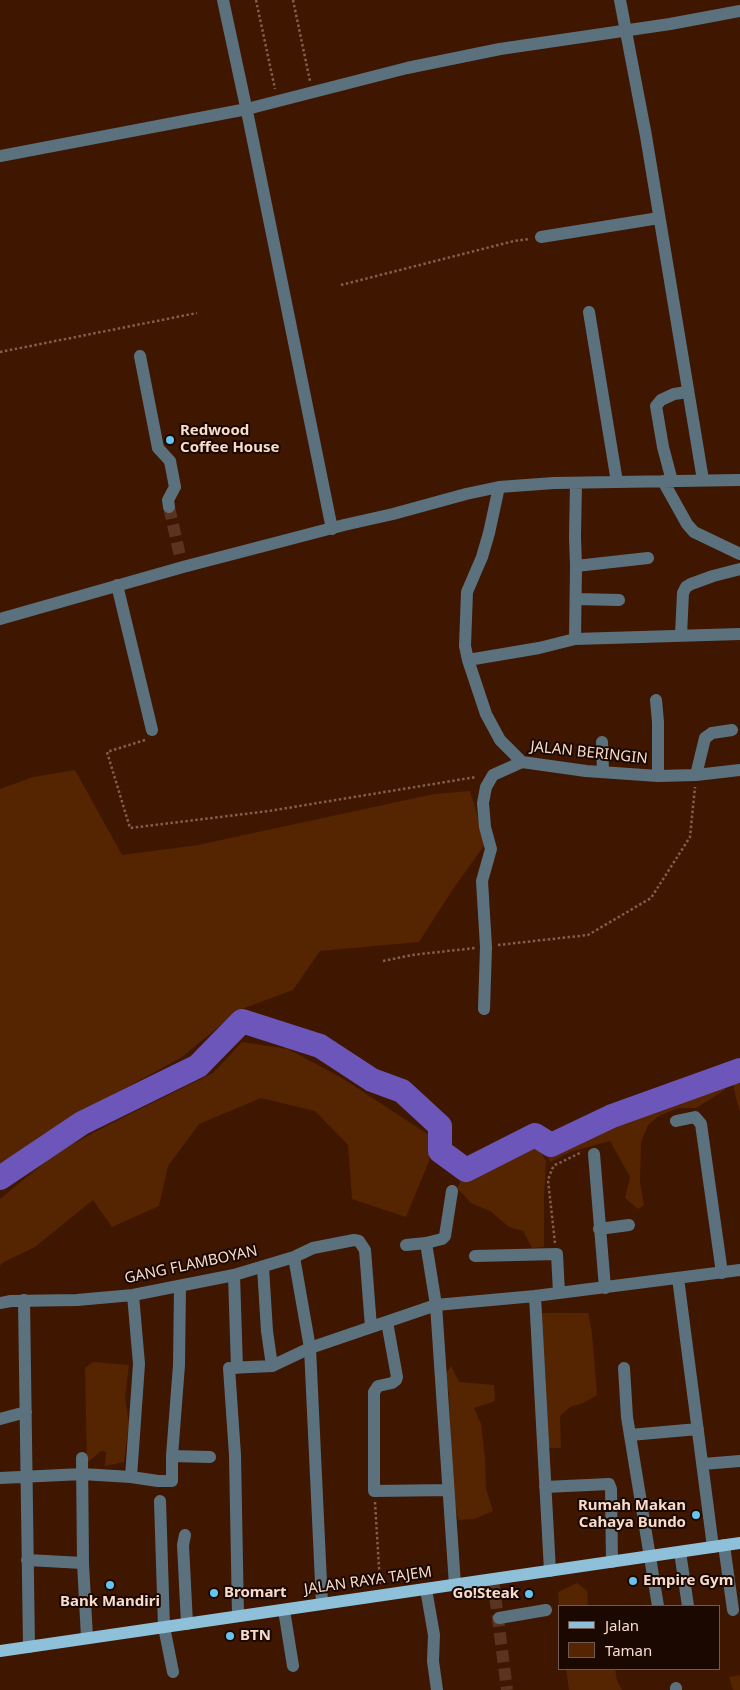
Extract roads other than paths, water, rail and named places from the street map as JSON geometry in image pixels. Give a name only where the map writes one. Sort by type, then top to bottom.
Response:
[{"type":"main road","name":"JALAN RAYA TAJEM","points":[[0,1651],[740,1543]]},
{"type":"street","points":[[223,0],[332,529]]},
{"type":"street","points":[[620,0],[646,136],[703,480]]},
{"type":"street","points":[[0,156],[248,115],[277,102],[407,68],[500,49],[670,24],[739,8]]},
{"type":"street","points":[[541,237],[659,218]]},
{"type":"street","points":[[589,312],[617,482]]},
{"type":"street","points":[[140,356],[158,448],[170,461],[175,487],[168,500],[169,507]]},
{"type":"street","points":[[687,392],[674,394],[661,400],[656,406],[667,481],[687,524],[694,532],[740,554]]},
{"type":"street","points":[[0,619],[117,585],[181,562],[332,529],[499,487],[576,483],[740,480]]},
{"type":"street","points":[[575,639],[576,483]]},
{"type":"street","name":"JALAN BERINGIN","points":[[499,487],[482,556],[466,592],[465,646],[486,714],[500,740],[522,762],[603,772],[658,776],[696,775],[740,770]]},
{"type":"street","points":[[576,566],[648,558]]},
{"type":"street","points":[[681,635],[683,593],[686,588],[691,584],[713,576],[740,569]]},
{"type":"street","points":[[117,585],[152,730]]},
{"type":"street","points":[[576,599],[619,600]]},
{"type":"street","points":[[468,660],[539,648],[575,639],[740,634]]},
{"type":"street","points":[[656,700],[658,776]]},
{"type":"street","points":[[696,775],[705,738],[712,733],[732,730]]},
{"type":"street","points":[[602,742],[603,772]]},
{"type":"street","points":[[484,1009],[486,947],[482,881],[491,849],[485,827],[483,803],[486,787],[493,775],[522,762]]},
{"type":"street","points":[[676,1122],[695,1117],[701,1124],[722,1273]]},
{"type":"street","points":[[594,1154],[605,1288]]},
{"type":"street","points":[[406,1245],[426,1243],[442,1239],[445,1236],[452,1191]]},
{"type":"street","points":[[599,1229],[629,1226]]},
{"type":"street","name":"GANG FLAMBOYAN","points":[[0,1303],[24,1300],[77,1300],[133,1295],[234,1275],[294,1257],[314,1248],[354,1240],[359,1242],[365,1250],[371,1327]]},
{"type":"street","points":[[426,1243],[436,1305],[447,1490],[455,1585]]},
{"type":"street","points":[[475,1256],[557,1254],[559,1293]]},
{"type":"street","points":[[294,1257],[310,1348],[322,1604]]},
{"type":"street","points":[[263,1267],[267,1330],[272,1366]]},
{"type":"street","points":[[238,1616],[235,1455],[229,1368],[272,1366],[310,1348],[436,1305],[605,1288],[740,1270]]},
{"type":"street","points":[[234,1275],[237,1368]]},
{"type":"street","points":[[678,1278],[702,1464],[733,1610]]},
{"type":"street","points":[[0,1478],[27,1475],[82,1474],[172,1481],[172,1456],[179,1365],[180,1286]]},
{"type":"street","points":[[131,1477],[139,1364],[133,1295]]},
{"type":"street","points":[[535,1296],[550,1571]]},
{"type":"street","points":[[24,1300],[29,1647]]},
{"type":"street","points":[[387,1322],[397,1378],[392,1383],[378,1386],[374,1392],[374,1491],[447,1490]]},
{"type":"street","points":[[624,1368],[627,1417],[658,1605]]},
{"type":"street","points":[[0,1419],[26,1412]]},
{"type":"street","points":[[630,1435],[698,1429]]},
{"type":"street","points":[[172,1456],[210,1457]]},
{"type":"street","points":[[82,1458],[83,1564],[87,1638]]},
{"type":"street","points":[[702,1464],[740,1461]]},
{"type":"street","points":[[545,1487],[609,1484],[611,1489],[612,1562]]},
{"type":"street","points":[[160,1502],[164,1627],[173,1672]]},
{"type":"street","points":[[185,1535],[183,1545],[187,1624]]},
{"type":"street","points":[[680,1552],[688,1605]]},
{"type":"street","points":[[27,1560],[83,1564]]},
{"type":"street","points":[[426,1589],[434,1636],[433,1661],[437,1690]]},
{"type":"street","points":[[284,1610],[293,1666]]},
{"type":"street","points":[[499,1618],[546,1610]]},
{"type":"waterway","points":[[0,1178],[82,1123],[198,1066],[242,1021],[320,1046],[372,1080],[402,1091],[440,1126],[440,1151],[466,1170],[535,1135],[551,1145],[612,1116],[740,1070]]},
{"type":"tunnel","points":[[169,507],[180,556]]},
{"type":"tunnel","points":[[493,1579],[507,1690]]},
{"type":"place","name":"Redwood Coffee House","points":[[170,440]]},
{"type":"place","name":"Rumah Makan Cahaya Bundo","points":[[696,1515]]},
{"type":"place","name":"Empire Gym","points":[[633,1581]]},
{"type":"place","name":"Bank Mandiri","points":[[110,1585]]},
{"type":"place","name":"Bromart","points":[[214,1593]]},
{"type":"place","name":"Go!Steak","points":[[529,1594]]},
{"type":"place","name":"BTN","points":[[230,1636]]}]
